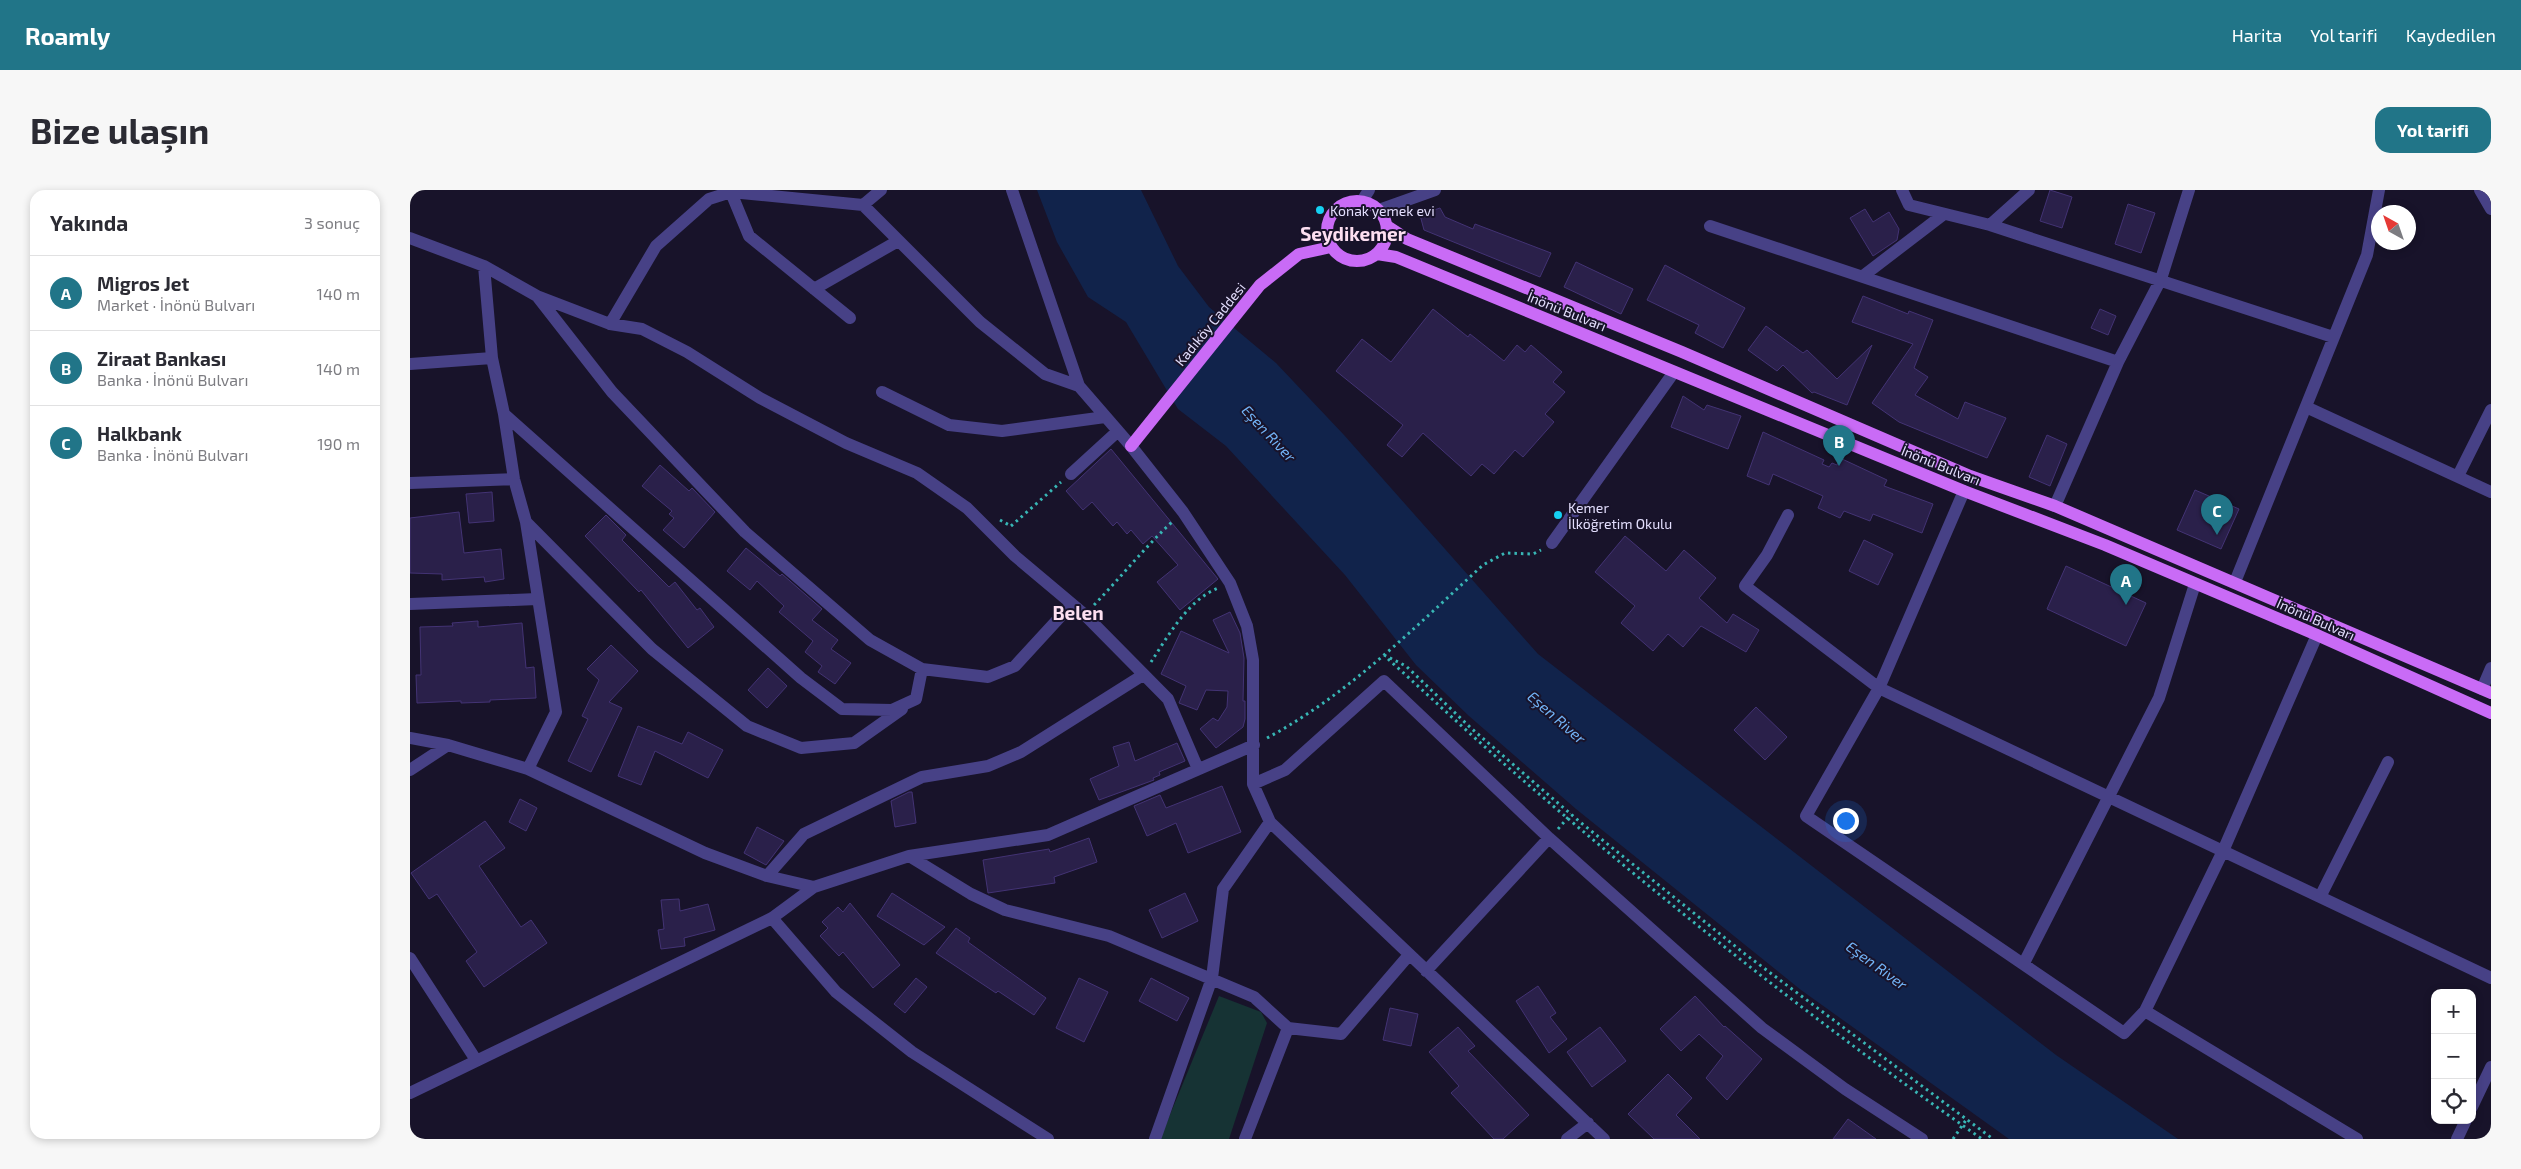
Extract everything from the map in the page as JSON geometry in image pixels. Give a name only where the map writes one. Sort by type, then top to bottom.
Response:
[{"type":"main road","points":[[1362,202],[1379,210],[1387,226],[1387,237],[1377,254],[1368,260],[1352,261],[1338,254],[1331,247],[1328,237],[1331,217],[1344,204],[1362,202]]},
{"type":"main road","name":"İnönü Bulvarı","points":[[1387,226],[1407,239],[1682,352],[1970,476],[2055,506],[2486,691]]},
{"type":"main road","name":"Kadıköy Caddesi","points":[[1130,446],[1260,285],[1299,254],[1331,247]]},
{"type":"main road","name":"İnönü Bulvarı","points":[[1377,254],[1396,257],[1964,491],[2105,545],[2317,635],[2491,713]]},
{"type":"main road","points":[[1674,372],[1682,352]]},
{"type":"main road","points":[[1964,491],[1970,476]]},
{"type":"main road","points":[[2229,597],[2235,582]]},
{"type":"street","points":[[863,204],[881,190]]},
{"type":"street","points":[[1012,190],[1079,386],[1183,512],[1230,583],[1247,626],[1253,660],[1253,784],[1270,822],[1604,1139]]},
{"type":"street","points":[[1362,202],[1369,190]]},
{"type":"street","points":[[1379,210],[1435,190]]},
{"type":"street","points":[[1902,190],[1909,206],[1990,225],[2161,279],[2333,337]]},
{"type":"street","points":[[1990,225],[2029,190]]},
{"type":"street","points":[[2055,506],[2118,362],[2161,279],[2188,190]]},
{"type":"street","points":[[2235,582],[2367,255],[2378,190]]},
{"type":"street","points":[[2480,190],[2491,209]]},
{"type":"street","points":[[731,191],[750,236],[850,318]]},
{"type":"street","points":[[610,324],[656,246],[709,199],[731,191],[863,204],[980,322],[1045,374],[1079,386]]},
{"type":"street","points":[[1863,276],[1944,214]]},
{"type":"street","points":[[1710,226],[2118,362]]},
{"type":"street","points":[[410,238],[484,266],[537,296],[610,324],[642,329],[687,352],[760,398],[820,430],[918,473],[967,508],[1015,556],[1084,614],[1168,699],[1198,769]]},
{"type":"street","points":[[814,289],[898,241]]},
{"type":"street","points":[[484,266],[492,358],[504,414],[514,478],[526,522],[556,712],[528,769]]},
{"type":"street","points":[[537,296],[612,392],[745,532],[870,640],[922,669],[988,677],[1015,666],[1071,605]]},
{"type":"street","points":[[410,364],[492,358]]},
{"type":"street","points":[[1552,543],[1674,372]]},
{"type":"street","points":[[882,392],[949,425],[1002,431],[1105,417]]},
{"type":"street","points":[[2306,407],[2491,492]]},
{"type":"street","points":[[2458,476],[2491,410]]},
{"type":"street","points":[[504,414],[794,671],[842,709],[892,710],[916,700]]},
{"type":"street","points":[[1070,474],[1118,431]]},
{"type":"street","points":[[410,483],[514,478]]},
{"type":"street","points":[[1964,491],[1879,688],[1806,816],[2024,963],[2124,1034],[2144,1010],[2223,851],[2317,635]]},
{"type":"street","points":[[1788,515],[1768,555],[1745,586],[1879,688],[2491,978]]},
{"type":"street","points":[[526,522],[652,649],[746,726],[801,748],[854,743],[916,700],[922,669]]},
{"type":"street","points":[[2024,963],[2159,698],[2195,584]]},
{"type":"street","points":[[410,604],[537,599]]},
{"type":"street","points":[[2486,691],[2491,668]]},
{"type":"street","points":[[767,876],[804,834],[922,777],[988,766],[1021,752],[1143,675]]},
{"type":"street","points":[[1253,784],[1285,770],[1384,681],[1549,838],[1762,1028],[1846,1090],[1922,1139]]},
{"type":"street","points":[[410,738],[448,745],[528,769],[705,853],[767,876],[814,887]]},
{"type":"street","points":[[410,770],[448,745]]},
{"type":"street","points":[[410,1093],[772,918],[814,887],[909,856],[1048,835],[1254,746]]},
{"type":"street","points":[[2320,897],[2388,762]]},
{"type":"street","points":[[1155,1139],[1212,978],[1223,889],[1270,822]]},
{"type":"street","points":[[1426,971],[1549,838]]},
{"type":"street","points":[[909,856],[970,894],[1005,910],[1109,936],[1254,997],[1288,1028],[1341,1034],[1409,955]]},
{"type":"street","points":[[772,918],[836,992],[912,1052],[1048,1139]]},
{"type":"street","points":[[410,958],[476,1060]]},
{"type":"street","points":[[2144,1010],[2357,1139]]},
{"type":"street","points":[[1245,1139],[1288,1028]]},
{"type":"street","points":[[2476,1099],[2491,1067]]},
{"type":"street","points":[[1567,1139],[1588,1123]]},
{"type":"street","points":[[2457,1139],[2464,1124]]},
{"type":"path","points":[[1010,526],[1070,474]]},
{"type":"path","points":[[1084,614],[1125,572],[1142,550],[1183,512]]},
{"type":"path","points":[[1254,746],[1289,727],[1349,684],[1384,655],[1483,565],[1505,553],[1533,554],[1552,543]]},
{"type":"path","points":[[1143,675],[1170,632],[1187,612],[1209,592],[1230,583]]},
{"type":"path","points":[[1384,655],[1406,666],[1472,729],[1580,822],[1745,954],[1993,1139]]},
{"type":"path","points":[[1384,655],[1501,761],[1657,892],[1748,964],[1982,1139]]},
{"type":"path","points":[[1953,1139],[1966,1120]]},
{"type":"green space","points":[[1219,996],[1261,1012],[1267,1023],[1229,1139],[1160,1139]]},
{"type":"water","name":"Eşen River","points":[[1037,190],[1141,190],[1178,266],[1209,307],[1276,363],[1344,435],[1538,654],[2056,1055],[2178,1139],[2009,1139],[1801,990],[1576,809],[1469,716],[1416,665],[1345,575],[1226,446],[1178,409],[1126,322],[1088,297],[1057,242]]},
{"type":"building","points":[[2050,190],[2072,197],[2062,228],[2040,221]]},
{"type":"building","points":[[2128,204],[2155,213],[2141,253],[2115,244]]},
{"type":"building","points":[[1440,208],[1445,217],[1473,229],[1475,224],[1551,253],[1540,277],[1424,230],[1420,215]]},
{"type":"building","points":[[1865,209],[1873,222],[1889,212],[1899,229],[1897,240],[1873,256],[1850,218]]},
{"type":"building","points":[[1576,262],[1633,289],[1621,314],[1564,287]]},
{"type":"building","points":[[1665,265],[1745,308],[1723,348],[1695,333],[1699,325],[1647,300]]},
{"type":"building","points":[[1863,296],[1908,314],[1909,311],[1933,320],[1914,368],[1928,377],[1915,395],[1958,419],[1965,402],[2006,418],[1987,458],[1899,422],[1872,403],[1913,344],[1852,322]]},
{"type":"building","points":[[1433,309],[1468,337],[1470,334],[1504,361],[1517,345],[1525,352],[1531,345],[1562,372],[1553,382],[1565,392],[1545,414],[1554,422],[1523,457],[1515,450],[1494,474],[1482,464],[1471,476],[1423,433],[1402,457],[1387,445],[1403,425],[1336,371],[1362,339],[1391,362]]},
{"type":"building","points":[[2100,309],[2116,316],[2108,335],[2091,328]]},
{"type":"building","points":[[1766,326],[1803,353],[1807,350],[1837,379],[1872,345],[1847,405],[1814,392],[1812,393],[1783,365],[1777,371],[1748,350]]},
{"type":"building","points":[[1683,396],[1704,410],[1707,405],[1741,416],[1728,449],[1671,427]]},
{"type":"building","points":[[1763,432],[1824,460],[1822,464],[1829,467],[1832,463],[1837,465],[1840,458],[1887,480],[1884,486],[1933,504],[1922,533],[1873,514],[1870,521],[1844,511],[1840,518],[1818,508],[1823,496],[1773,474],[1769,485],[1747,476]]},
{"type":"building","points":[[2047,435],[2067,444],[2050,486],[2029,477]]},
{"type":"building","points":[[1111,449],[1218,579],[1180,610],[1157,582],[1178,565],[1152,536],[1143,544],[1131,530],[1127,534],[1117,522],[1113,526],[1092,502],[1083,510],[1066,491]]},
{"type":"building","points":[[660,465],[689,491],[692,488],[715,512],[684,548],[663,530],[674,518],[669,514],[672,511],[642,486]]},
{"type":"building","points":[[2195,490],[2239,509],[2221,549],[2177,530]]},
{"type":"building","points":[[492,492],[494,521],[469,523],[466,494]]},
{"type":"building","points":[[459,512],[464,553],[501,549],[504,579],[485,582],[484,577],[442,580],[442,574],[410,573],[410,518]]},
{"type":"building","points":[[606,515],[626,535],[622,540],[669,587],[675,582],[697,610],[700,608],[714,627],[688,648],[641,590],[639,592],[585,536]]},
{"type":"building","points":[[1625,536],[1666,571],[1684,550],[1716,578],[1699,598],[1727,623],[1733,614],[1759,630],[1746,652],[1701,626],[1683,647],[1668,634],[1653,651],[1621,623],[1635,606],[1595,572]]},
{"type":"building","points":[[1864,540],[1893,554],[1878,585],[1849,571]]},
{"type":"building","points":[[746,548],[780,576],[782,574],[822,609],[812,620],[838,640],[831,649],[851,663],[835,684],[818,672],[822,666],[805,652],[813,641],[779,612],[784,606],[757,581],[750,590],[727,571]]},
{"type":"building","points":[[2066,566],[2146,603],[2126,646],[2047,609]]},
{"type":"building","points":[[1230,612],[1240,633],[1244,658],[1243,701],[1245,701],[1245,719],[1243,727],[1216,748],[1200,729],[1213,718],[1218,721],[1227,707],[1228,691],[1206,690],[1197,710],[1179,703],[1186,686],[1161,674],[1181,631],[1229,653],[1213,620]]},
{"type":"building","points":[[478,621],[478,627],[522,623],[526,668],[534,667],[536,698],[490,700],[490,702],[417,703],[416,675],[421,675],[420,627],[453,626],[452,623]]},
{"type":"building","points":[[611,645],[638,671],[609,702],[622,708],[591,772],[568,761],[588,719],[582,716],[599,680],[587,669]]},
{"type":"building","points":[[768,668],[787,686],[767,708],[748,690]]},
{"type":"building","points":[[1756,707],[1787,737],[1765,760],[1734,730]]},
{"type":"building","points":[[638,726],[682,744],[688,732],[723,750],[708,778],[655,751],[641,785],[618,776]]},
{"type":"building","points":[[1129,742],[1135,761],[1177,743],[1185,761],[1159,772],[1160,775],[1153,778],[1154,780],[1099,800],[1090,779],[1119,766],[1113,747]]},
{"type":"building","points":[[1222,786],[1241,832],[1188,853],[1176,823],[1147,836],[1134,806],[1160,795],[1166,808]]},
{"type":"building","points":[[912,792],[916,823],[895,827],[891,801]]},
{"type":"building","points":[[520,799],[537,808],[526,831],[509,822]]},
{"type":"building","points":[[485,821],[505,848],[479,866],[521,927],[531,920],[547,943],[484,987],[466,961],[477,952],[437,894],[429,899],[411,873]]},
{"type":"building","points":[[757,827],[784,841],[766,865],[744,853]]},
{"type":"building","points":[[1089,838],[1097,862],[1054,877],[1055,883],[988,893],[983,860],[1049,849],[1050,852]]},
{"type":"building","points":[[892,893],[945,927],[924,945],[877,916]]},
{"type":"building","points":[[1185,893],[1198,921],[1162,938],[1149,910]]},
{"type":"building","points":[[679,899],[680,911],[708,904],[715,930],[684,938],[685,946],[661,949],[658,930],[664,929],[661,900]]},
{"type":"building","points":[[850,903],[900,965],[873,988],[843,952],[839,956],[820,936],[828,928],[822,922],[838,907],[843,912]]},
{"type":"building","points":[[956,928],[970,938],[968,942],[1046,998],[1034,1015],[998,991],[996,993],[936,953]]},
{"type":"building","points":[[916,978],[927,987],[905,1013],[894,1004]]},
{"type":"building","points":[[1079,978],[1108,992],[1084,1042],[1056,1028]]},
{"type":"building","points":[[1151,978],[1189,998],[1177,1021],[1139,1001]]},
{"type":"building","points":[[1538,986],[1556,1013],[1550,1017],[1567,1039],[1549,1053],[1516,1001]]},
{"type":"building","points":[[1695,996],[1724,1027],[1762,1059],[1727,1100],[1706,1078],[1723,1056],[1699,1034],[1681,1051],[1660,1029]]},
{"type":"building","points":[[1390,1008],[1418,1014],[1411,1046],[1383,1040]]},
{"type":"building","points":[[1458,1027],[1475,1046],[1468,1051],[1529,1115],[1503,1139],[1494,1139],[1451,1093],[1459,1086],[1429,1052]]},
{"type":"building","points":[[1600,1027],[1626,1061],[1592,1087],[1567,1052]]},
{"type":"building","points":[[1668,1074],[1692,1098],[1676,1115],[1700,1139],[1654,1139],[1628,1114]]},
{"type":"building","points":[[1848,1119],[1876,1139],[1833,1139]]},
{"type":"place","name":"Konak yemek evi","points":[[1320,210]]},
{"type":"place","name":"Ziraat Bankası","points":[[1839,466]]},
{"type":"place","name":"Kemer İlköğretim Okulu","points":[[1558,515]]},
{"type":"place","name":"Halkbank","points":[[2217,535]]},
{"type":"place","name":"Migros Jet","points":[[2126,605]]},
{"type":"district","name":"Seydikemer","points":[[1353,233]]},
{"type":"district","name":"Belen","points":[[1078,612]]}]
